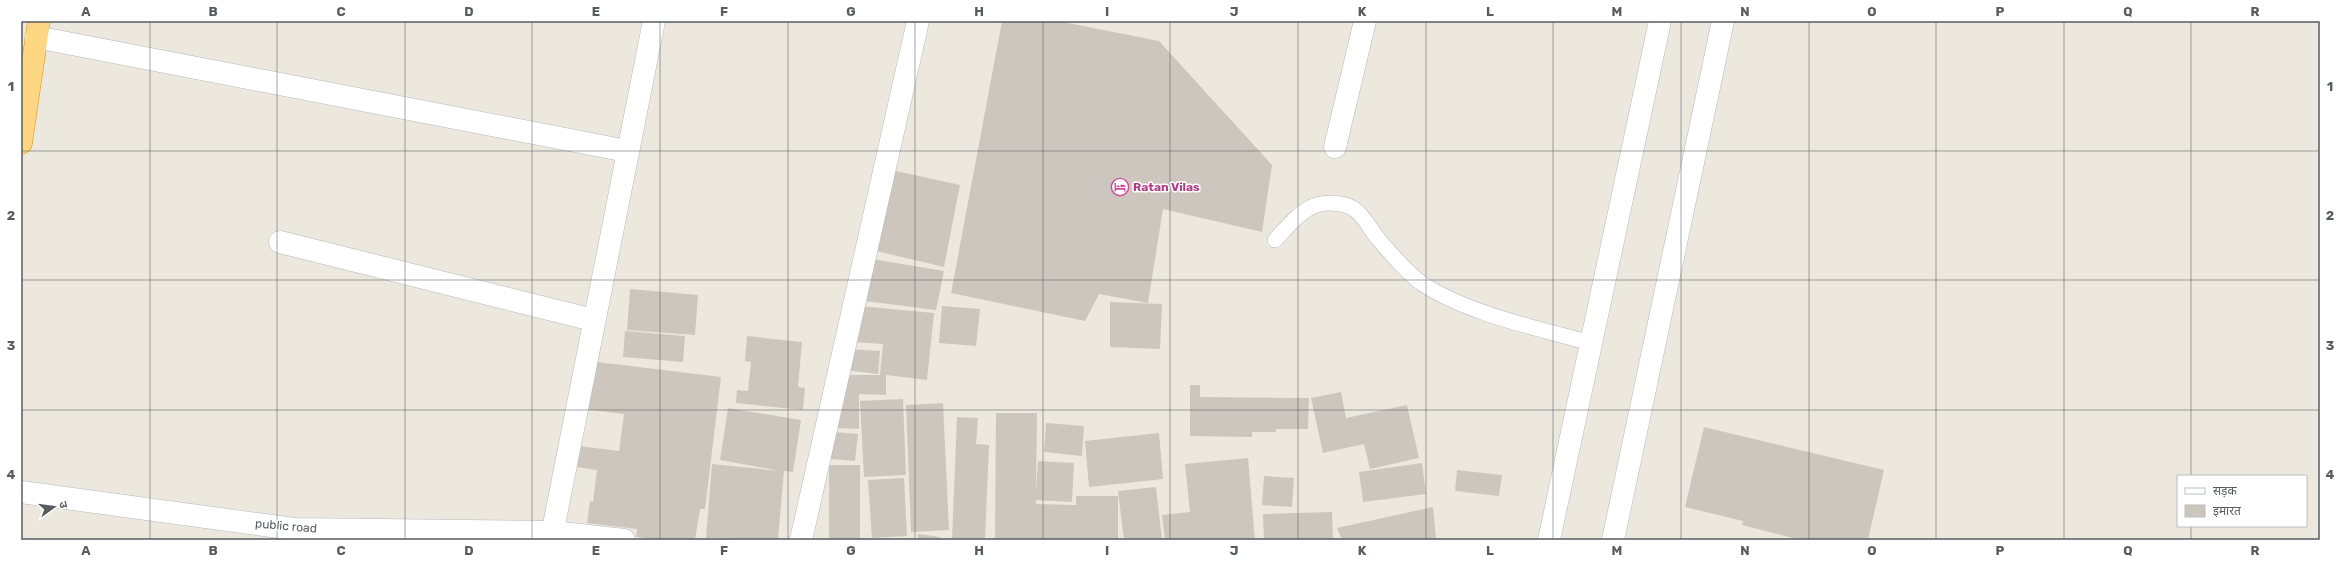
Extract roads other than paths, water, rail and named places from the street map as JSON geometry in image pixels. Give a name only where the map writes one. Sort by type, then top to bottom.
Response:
[{"type":"highway","points":[[21,143],[38,29]]},
{"type":"street","points":[[552,536],[593,320],[654,21]]},
{"type":"street","points":[[801,540],[918,21]]},
{"type":"street","points":[[1335,147],[1365,21]]},
{"type":"street","points":[[1549,540],[1660,21]]},
{"type":"street","points":[[1613,540],[1723,21]]},
{"type":"street","points":[[38,29],[628,151]]},
{"type":"street","points":[[280,242],[593,320]]},
{"type":"street","name":"public road","points":[[21,492],[294,535],[552,536],[624,540]]},
{"type":"lane","points":[[1274,240],[1302,212],[1316,203],[1346,205],[1360,213],[1380,241],[1422,283],[1446,297],[1479,310],[1590,343]]},
{"type":"place","name":"Ratan Vilas","points":[[1120,187]]}]
